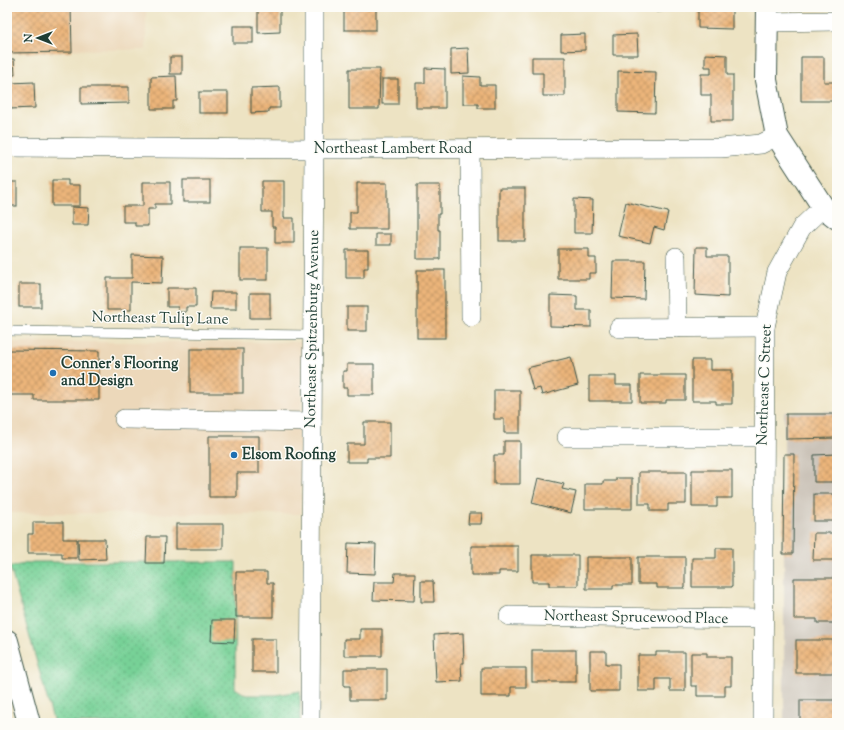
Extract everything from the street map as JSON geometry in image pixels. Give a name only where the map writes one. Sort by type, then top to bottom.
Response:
[{"type":"main road","name":"Northeast C Street","points":[[767,14],[766,80],[777,136],[830,212]]},
{"type":"main road","points":[[7,641],[29,723]]},
{"type":"street","name":"Northeast Spitzenburg Avenue","points":[[310,723],[314,7]]},
{"type":"street","points":[[767,14],[837,21]]},
{"type":"street","name":"Northeast Lambert Road","points":[[7,147],[314,149],[721,148],[761,144],[777,136]]},
{"type":"street","points":[[470,149],[471,317]]},
{"type":"street","name":"Northeast C Street","points":[[763,723],[765,327],[777,272],[802,227],[830,212]]},
{"type":"street","points":[[676,257],[677,328]]},
{"type":"street","points":[[619,328],[765,327]]},
{"type":"street","points":[[124,419],[312,422]]},
{"type":"street","points":[[567,437],[764,437]]},
{"type":"street","name":"Northeast Sprucewood Place","points":[[509,616],[763,619]]},
{"type":"lane","name":"Northeast Tulip Lane","points":[[7,331],[312,335]]},
{"type":"shaded area","points":[[7,7],[146,7],[146,50],[7,49]]},
{"type":"shaded area","points":[[7,342],[302,342],[301,514],[7,513]]},
{"type":"shaded area","points":[[837,411],[837,723],[784,723],[784,412]]},
{"type":"green space","points":[[33,562],[236,562],[235,688],[246,695],[276,695],[300,691],[300,723],[54,723],[10,567]]},
{"type":"building","points":[[7,7],[71,7],[72,52],[7,53]]},
{"type":"building","points":[[258,7],[280,7],[280,32],[258,33]]},
{"type":"building","points":[[344,7],[376,7],[376,30],[344,30]]},
{"type":"building","points":[[656,7],[671,7],[671,11],[656,12]]},
{"type":"building","points":[[698,7],[732,7],[732,29],[698,28]]},
{"type":"building","points":[[233,26],[253,26],[253,43],[233,43]]},
{"type":"building","points":[[585,34],[585,50],[561,51],[561,35]]},
{"type":"building","points":[[637,34],[638,55],[613,55],[613,35]]},
{"type":"building","points":[[468,48],[469,73],[451,74],[451,49]]},
{"type":"building","points":[[705,54],[727,55],[727,75],[733,75],[733,121],[711,121],[711,95],[701,95],[701,74],[711,74],[711,67],[705,67]]},
{"type":"building","points":[[170,57],[182,57],[182,74],[170,74]]},
{"type":"building","points":[[532,57],[565,57],[565,96],[543,96],[543,73],[532,73]]},
{"type":"building","points":[[801,57],[824,57],[824,82],[837,82],[837,101],[801,101]]},
{"type":"building","points":[[7,59],[14,59],[15,75],[7,75]]},
{"type":"building","points":[[425,68],[445,69],[445,108],[416,108],[416,83],[425,83]]},
{"type":"building","points":[[349,69],[380,69],[379,109],[349,109]]},
{"type":"building","points":[[618,71],[656,72],[655,113],[618,112]]},
{"type":"building","points":[[176,76],[177,101],[173,101],[173,109],[151,109],[151,77]]},
{"type":"building","points":[[463,76],[480,77],[480,85],[495,85],[495,108],[478,108],[478,104],[463,104]]},
{"type":"building","points":[[382,79],[398,79],[398,104],[382,104]]},
{"type":"building","points":[[34,82],[35,108],[9,109],[9,83]]},
{"type":"building","points":[[81,87],[129,87],[129,103],[81,104]]},
{"type":"building","points":[[280,87],[280,108],[269,108],[269,112],[251,113],[251,88]]},
{"type":"building","points":[[199,92],[228,92],[228,113],[199,113]]},
{"type":"building","points":[[52,180],[68,180],[68,185],[80,185],[80,206],[52,206]]},
{"type":"building","points":[[183,180],[210,180],[210,202],[183,202]]},
{"type":"building","points":[[262,181],[284,181],[284,218],[294,218],[294,243],[275,243],[275,227],[272,227],[272,212],[262,212]]},
{"type":"building","points":[[7,182],[17,182],[17,206],[7,206]]},
{"type":"building","points":[[143,182],[170,182],[170,204],[155,204],[155,209],[148,209],[148,226],[135,226],[135,222],[123,222],[123,206],[143,206]]},
{"type":"building","points":[[357,183],[387,183],[387,229],[350,229],[350,212],[357,212]]},
{"type":"building","points":[[417,185],[440,185],[440,214],[438,214],[438,230],[440,230],[440,259],[417,259]]},
{"type":"building","points":[[499,188],[525,188],[525,241],[499,241]]},
{"type":"building","points":[[574,199],[593,200],[592,233],[574,233]]},
{"type":"building","points":[[626,202],[668,212],[664,230],[654,227],[650,243],[618,236]]},
{"type":"building","points":[[72,207],[89,208],[88,225],[72,225]]},
{"type":"building","points":[[376,234],[391,234],[391,245],[376,245]]},
{"type":"building","points":[[696,247],[707,247],[707,256],[728,256],[728,297],[695,295]]},
{"type":"building","points":[[240,248],[268,248],[268,280],[240,280]]},
{"type":"building","points":[[558,249],[589,249],[589,258],[596,258],[596,273],[589,273],[589,279],[558,279]]},
{"type":"building","points":[[346,250],[368,250],[368,268],[364,268],[364,278],[346,278]]},
{"type":"building","points":[[132,255],[163,256],[162,283],[131,282],[131,310],[107,310],[107,278],[132,278]]},
{"type":"building","points":[[613,261],[645,261],[644,299],[612,298]]},
{"type":"building","points":[[417,270],[445,270],[445,338],[417,338]]},
{"type":"building","points":[[19,284],[41,284],[41,307],[19,307]]},
{"type":"building","points":[[167,288],[196,288],[196,307],[186,307],[186,312],[178,312],[178,307],[167,307]]},
{"type":"building","points":[[211,292],[236,292],[236,309],[210,309]]},
{"type":"building","points":[[250,293],[270,293],[270,318],[250,318]]},
{"type":"building","points":[[550,295],[577,296],[577,310],[591,310],[591,327],[550,326]]},
{"type":"building","points":[[347,307],[367,307],[367,331],[347,331]]},
{"type":"building","points":[[190,349],[243,349],[243,393],[190,393]]},
{"type":"building","name":"Conner's Flooring and Design","points":[[7,350],[99,351],[99,400],[34,400],[34,395],[7,395]]},
{"type":"building","points":[[571,357],[578,385],[542,395],[540,388],[533,390],[527,368]]},
{"type":"building","points":[[692,360],[710,360],[710,370],[732,370],[732,404],[716,404],[716,401],[692,401]]},
{"type":"building","points":[[347,364],[374,364],[374,395],[347,395],[347,388],[343,388],[343,371],[347,371]]},
{"type":"building","points":[[640,375],[685,375],[685,400],[666,400],[666,403],[640,403]]},
{"type":"building","points":[[589,376],[616,376],[616,385],[632,385],[632,401],[589,401]]},
{"type":"building","points":[[494,390],[520,390],[520,433],[504,433],[504,419],[494,419]]},
{"type":"building","points":[[786,414],[837,414],[837,438],[786,439]]},
{"type":"building","points":[[364,422],[390,422],[390,458],[367,458],[367,462],[347,462],[347,444],[364,444]]},
{"type":"building","name":"Elsom Roofing","points":[[209,436],[259,436],[259,473],[237,473],[237,497],[209,497]]},
{"type":"building","points":[[504,441],[520,441],[520,484],[494,484],[494,455],[504,455]]},
{"type":"building","points":[[784,454],[794,454],[793,554],[783,554]]},
{"type":"building","points":[[837,454],[837,482],[814,482],[814,455]]},
{"type":"building","points":[[692,470],[732,470],[732,498],[717,498],[717,507],[692,507]]},
{"type":"building","points":[[639,472],[686,472],[686,504],[668,504],[668,511],[650,511],[650,504],[639,504]]},
{"type":"building","points":[[538,478],[564,484],[562,489],[576,492],[571,513],[532,503]]},
{"type":"building","points":[[616,478],[632,478],[632,509],[585,509],[585,484],[603,484],[603,481],[616,481]]},
{"type":"building","points":[[814,494],[837,494],[837,521],[814,521]]},
{"type":"building","points":[[469,513],[482,513],[481,524],[468,524]]},
{"type":"building","points":[[33,522],[63,522],[63,539],[77,539],[77,558],[62,558],[62,553],[28,553],[28,534],[33,534]]},
{"type":"building","points":[[176,524],[223,524],[223,549],[176,549]]},
{"type":"building","points":[[814,533],[837,533],[837,560],[813,560]]},
{"type":"building","points":[[147,537],[165,537],[164,563],[146,563]]},
{"type":"building","points":[[78,539],[105,539],[106,559],[79,560]]},
{"type":"building","points":[[348,543],[376,544],[375,574],[347,573]]},
{"type":"building","points":[[471,546],[518,546],[518,571],[499,571],[499,575],[471,575]]},
{"type":"building","points":[[716,548],[732,548],[732,587],[692,587],[692,558],[716,558]]},
{"type":"building","points":[[532,555],[578,555],[578,586],[549,586],[549,582],[532,582]]},
{"type":"building","points":[[586,557],[632,557],[632,585],[613,585],[613,589],[586,589]]},
{"type":"building","points":[[638,557],[685,557],[685,588],[657,588],[657,584],[638,584]]},
{"type":"building","points":[[236,572],[267,572],[267,583],[273,583],[273,617],[236,617]]},
{"type":"building","points":[[395,573],[415,573],[414,601],[373,600],[374,582],[394,582]]},
{"type":"building","points":[[794,578],[837,578],[837,623],[817,623],[817,619],[794,619]]},
{"type":"building","points":[[421,581],[433,581],[434,602],[421,602]]},
{"type":"building","points":[[212,620],[235,620],[234,642],[211,641]]},
{"type":"building","points":[[360,629],[382,629],[382,656],[344,656],[344,639],[360,639]]},
{"type":"building","points":[[463,633],[464,663],[461,663],[462,681],[436,682],[434,635]]},
{"type":"building","points":[[252,639],[276,639],[276,672],[252,672]]},
{"type":"building","points":[[796,640],[837,640],[837,673],[796,673]]},
{"type":"building","points":[[532,650],[576,650],[576,682],[532,682]]},
{"type":"building","points":[[590,651],[606,651],[606,664],[619,664],[619,691],[590,691]]},
{"type":"building","points":[[656,652],[685,652],[685,691],[670,691],[670,679],[656,679],[656,691],[638,691],[638,655],[656,655]]},
{"type":"building","points":[[691,653],[707,653],[707,657],[731,657],[731,686],[725,686],[725,696],[697,696],[697,686],[691,686]]},
{"type":"building","points":[[481,668],[526,668],[526,687],[511,687],[511,696],[481,696]]},
{"type":"building","points":[[344,669],[387,669],[387,700],[350,700],[350,686],[344,686]]},
{"type":"building","points":[[800,700],[837,700],[837,723],[800,723]]},
{"type":"place","name":"Conner's Flooring and Design","points":[[53,373]]},
{"type":"place","name":"Elsom Roofing","points":[[234,455]]}]
